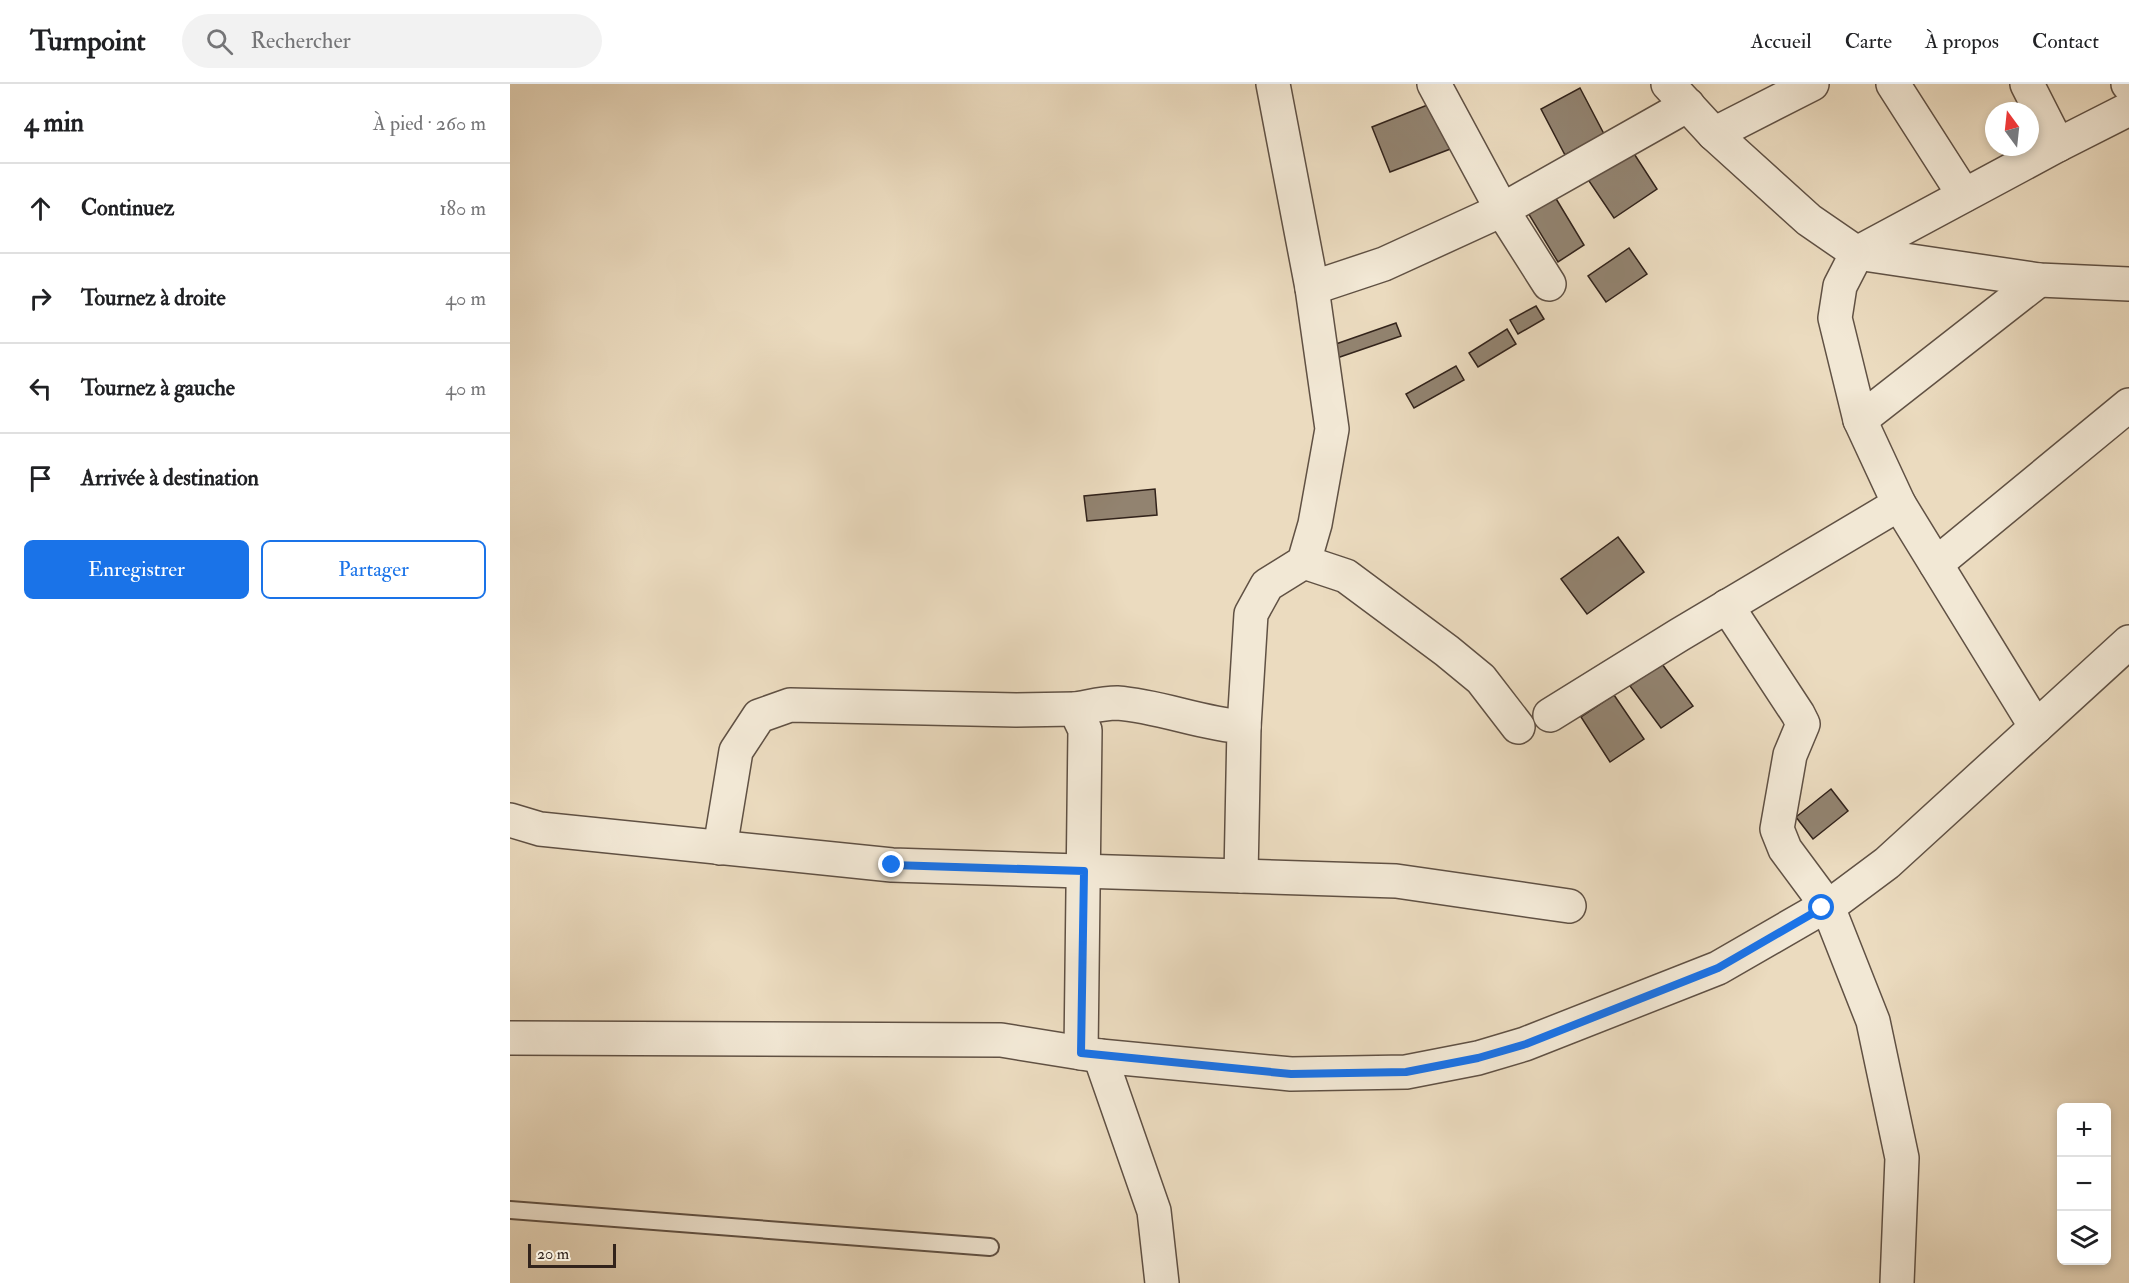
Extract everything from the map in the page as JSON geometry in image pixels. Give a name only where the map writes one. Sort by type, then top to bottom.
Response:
[{"type":"street","points":[[1241,876],[1244,727],[1251,614],[1267,585],[1304,562],[1315,524],[1332,429],[1312,288],[1274,84]]},
{"type":"street","points":[[1434,84],[1502,210],[1549,284]]},
{"type":"street","points":[[1714,134],[1812,84]]},
{"type":"street","points":[[1893,84],[1964,195]]},
{"type":"street","points":[[2027,84],[2058,145]]},
{"type":"street","points":[[1312,288],[1384,264],[1502,210],[1678,95],[1714,134],[1809,220],[1857,253],[2039,280],[2129,284]]},
{"type":"street","points":[[2036,727],[1899,504],[1860,420],[1835,318],[1840,286],[1857,253],[2129,109]]},
{"type":"street","points":[[1860,420],[2039,280]]},
{"type":"street","points":[[1936,564],[2129,405]]},
{"type":"street","points":[[1550,715],[1899,504]]},
{"type":"street","points":[[1304,562],[1346,576],[1447,651],[1481,680],[1518,727]]},
{"type":"street","points":[[1727,606],[1803,724],[1790,755],[1777,828],[1785,849],[1828,907],[1872,1021],[1902,1158],[1897,1283]]},
{"type":"street","points":[[510,1038],[1001,1040],[1090,1054],[1291,1074],[1406,1072],[1478,1058],[1526,1044],[1718,968],[1822,908],[1828,907],[1887,863],[2129,642]]},
{"type":"street","points":[[720,848],[736,752],[759,716],[790,705],[1004,710],[1075,709],[1115,703],[1180,714],[1220,725],[1244,727]]},
{"type":"street","points":[[1075,709],[1085,730],[1084,871],[1090,1054],[1154,1211],[1162,1283]]},
{"type":"street","points":[[510,820],[540,828],[892,865],[1396,881],[1569,906]]},
{"type":"lane","points":[[510,1210],[990,1247]]},
{"type":"building","points":[[1580,88],[1604,134],[1565,155],[1541,109]]},
{"type":"building","points":[[1435,102],[1453,148],[1390,172],[1372,127]]},
{"type":"building","points":[[1631,149],[1657,189],[1614,218],[1587,178]]},
{"type":"building","points":[[1552,192],[1584,245],[1558,262],[1525,208]]},
{"type":"building","points":[[1629,248],[1647,274],[1606,302],[1588,276]]},
{"type":"building","points":[[1536,306],[1544,319],[1518,334],[1510,320]]},
{"type":"building","points":[[1396,323],[1401,336],[1337,358],[1333,345]]},
{"type":"building","points":[[1507,329],[1516,344],[1478,367],[1469,353]]},
{"type":"building","points":[[1456,366],[1464,380],[1414,408],[1406,394]]},
{"type":"building","points":[[1155,489],[1157,515],[1087,521],[1084,496]]},
{"type":"building","points":[[1618,537],[1644,572],[1587,614],[1561,579]]},
{"type":"building","points":[[1662,664],[1693,706],[1661,728],[1630,686]]},
{"type":"building","points":[[1614,695],[1644,739],[1610,762],[1581,717]]},
{"type":"building","points":[[1831,789],[1848,811],[1813,839],[1796,817]]},
{"type":"route","points":[[892,865],[1084,871],[1081,1053],[1291,1074],[1406,1072],[1478,1058],[1526,1044],[1718,968],[1822,908]]}]
